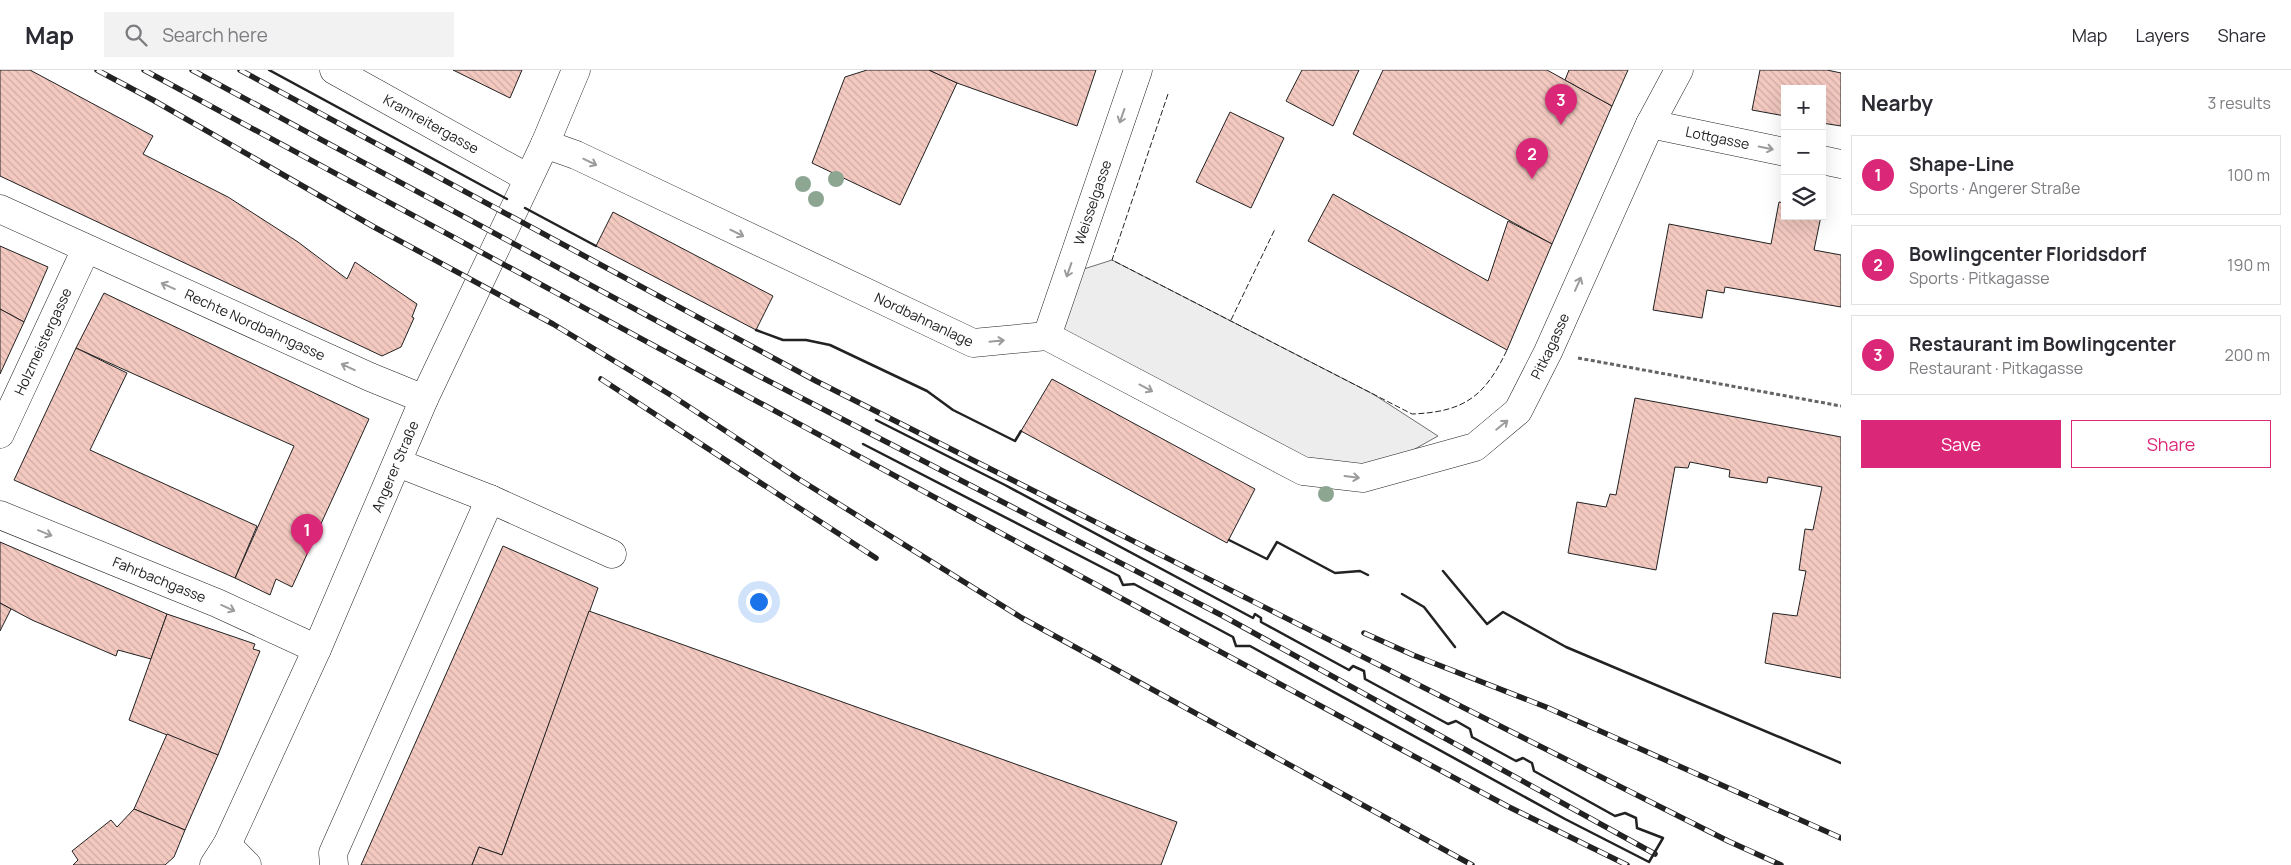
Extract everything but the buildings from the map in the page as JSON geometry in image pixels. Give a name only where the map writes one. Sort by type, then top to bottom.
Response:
[{"type":"street","name":"Kramreitergasse","points":[[334,70],[528,178]]},
{"type":"street","name":"Angerer Straße","points":[[220,855],[317,649],[424,399],[545,144],[576,70]]},
{"type":"street","name":"Weisselgasse","points":[[1046,336],[1138,70]]},
{"type":"street","name":"Pitkagasse","points":[[1046,336],[1303,471],[1363,478],[1475,447],[1518,411],[1548,352],[1650,124],[1679,70]]},
{"type":"street","name":"Lottgasse","points":[[1650,124],[1781,151]]},
{"type":"street","name":"Nordbahnanlage","points":[[545,144],[576,156],[973,343],[1046,336]]},
{"type":"street","points":[[1826,161],[1841,164]]},
{"type":"street","name":"Rechte Nordbahngasse","points":[[0,209],[370,377],[424,399]]},
{"type":"street","name":"Holzmeistergasse","points":[[0,434],[86,249]]},
{"type":"street","points":[[398,463],[490,499],[612,554]]},
{"type":"street","points":[[334,865],[333,853],[490,499]]},
{"type":"street","name":"Fahrbachgasse","points":[[0,515],[217,603],[317,649]]},
{"type":"street","points":[[220,855],[247,865]]},
{"type":"path","points":[[1548,352],[1841,406]]},
{"type":"shaded area","points":[[1112,260],[1373,394],[1438,436],[1363,478],[1303,471],[1047,336],[1068,274]]},
{"type":"railway","points":[[97,70],[153,100],[374,227],[553,324],[674,397],[797,478],[1022,618],[1472,865]]},
{"type":"railway","points":[[144,70],[1393,745],[1507,806],[1627,865]]},
{"type":"railway","points":[[192,70],[759,376],[1223,616],[1655,854]]},
{"type":"railway","points":[[240,70],[816,381],[1728,841],[1781,865]]},
{"type":"railway","points":[[601,379],[876,558]]},
{"type":"railway","points":[[1364,633],[1413,655],[1546,707],[1841,838]]},
{"type":"fence","points":[[1168,94],[1112,260],[1412,414],[1446,410],[1460,405],[1471,398],[1490,379],[1507,350]]},
{"type":"fence","points":[[1231,320],[1275,229]]},
{"type":"wall","points":[[269,70],[507,199]]},
{"type":"wall","points":[[525,208],[596,246]]},
{"type":"wall","points":[[756,330],[783,340],[806,340],[830,345],[927,391],[953,410],[1015,441],[1021,431]]},
{"type":"wall","points":[[863,444],[1119,576],[1123,585],[1134,584],[1233,637],[1236,646],[1250,646],[1565,819],[1649,862],[1663,838],[1637,828],[1636,818],[1625,813],[1615,816],[1534,771],[1532,763],[1523,758],[1516,761],[1472,737],[1470,729],[1456,721],[1448,724],[1365,679],[1364,671],[1353,666],[1349,670],[1261,622],[1261,618],[1255,614],[1253,618],[1005,485],[876,420]]},
{"type":"wall","points":[[1229,540],[1267,559],[1277,542],[1335,573],[1360,571],[1368,575]]},
{"type":"wall","points":[[1443,571],[1487,624],[1503,612],[1566,647],[1841,763]]},
{"type":"wall","points":[[1402,594],[1424,607],[1455,647]]},
{"type":"place","name":"Restaurant im Bowlingcenter","points":[[1561,125]]},
{"type":"place","name":"Bowlingcenter Floridsdorf","points":[[1532,179]]},
{"type":"place","name":"Shape-Line","points":[[307,555]]}]
